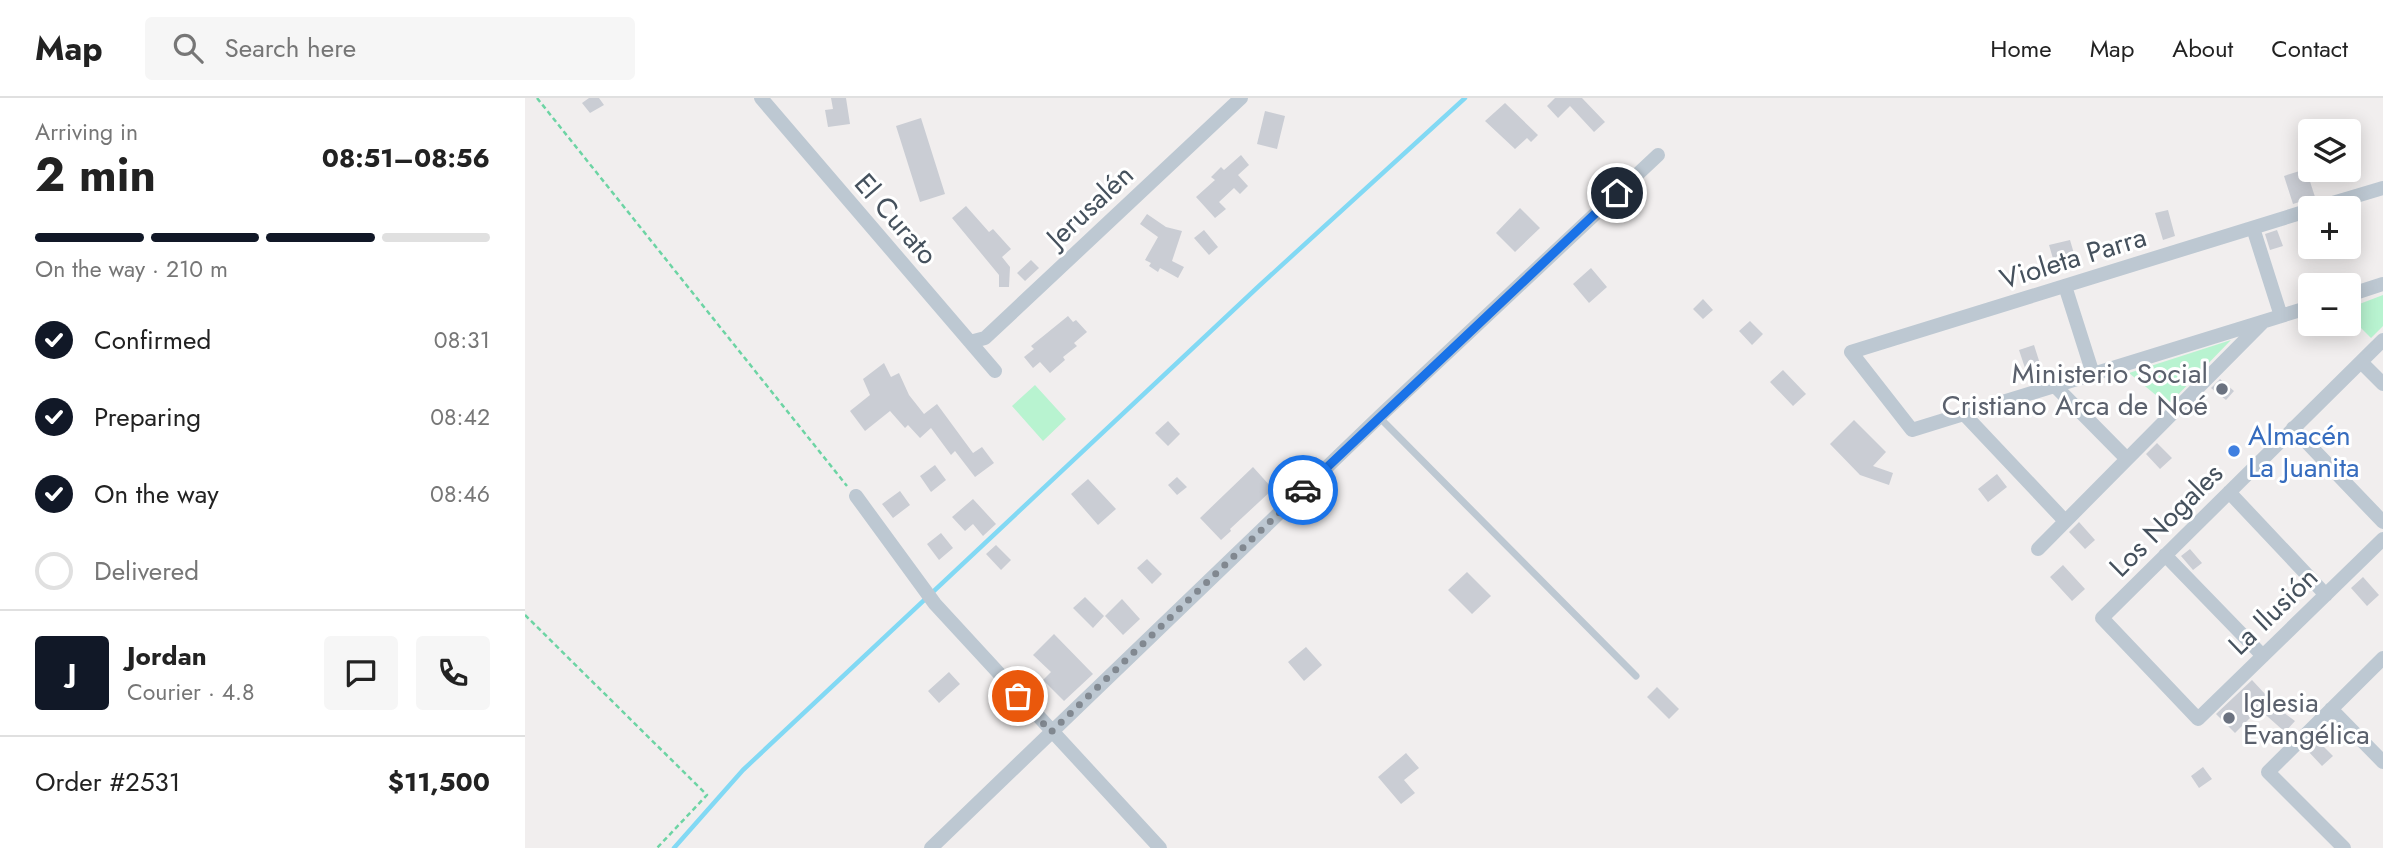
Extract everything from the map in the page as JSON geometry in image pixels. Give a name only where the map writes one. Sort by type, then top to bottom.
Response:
[{"type":"street","name":"El Curato","points":[[761,98],[995,371]]},
{"type":"street","name":"Jerusalén","points":[[970,342],[985,338],[1241,98]]},
{"type":"street","points":[[932,848],[1379,417],[1658,155]]},
{"type":"street","points":[[2356,196],[2383,188]]},
{"type":"street","name":"Violeta Parra","points":[[1964,414],[1912,430],[1851,352],[2298,214]]},
{"type":"street","points":[[2253,228],[2281,316]]},
{"type":"street","points":[[2361,291],[2383,285]]},
{"type":"street","points":[[2065,286],[2093,374]]},
{"type":"street","points":[[2065,521],[1964,414],[2298,311]]},
{"type":"street","points":[[2038,549],[2263,322]]},
{"type":"street","name":"Los Nogales","points":[[2198,719],[2102,618],[2383,340]]},
{"type":"street","points":[[2361,362],[2383,384]]},
{"type":"street","points":[[2055,386],[2127,459]]},
{"type":"street","points":[[2293,428],[2383,522]]},
{"type":"street","points":[[2229,492],[2326,595]]},
{"type":"street","points":[[856,496],[935,604],[1160,848]]},
{"type":"street","name":"La Ilusión","points":[[2198,719],[2383,539]]},
{"type":"street","points":[[2165,555],[2263,656]]},
{"type":"street","points":[[2344,848],[2268,772],[2383,658]]},
{"type":"street","points":[[2331,709],[2383,762]]},
{"type":"lane","points":[[1379,417],[1636,676]]},
{"type":"path","points":[[537,98],[856,496]]},
{"type":"path","points":[[525,615],[707,795],[657,848]]},
{"type":"green space","points":[[2383,295],[2383,326],[2371,338],[2361,328],[2361,303]]},
{"type":"green space","points":[[2231,340],[2168,405],[2129,373]]},
{"type":"green space","points":[[1035,385],[1066,419],[1043,441],[1012,406]]},
{"type":"building","points":[[589,98],[599,98],[604,105],[590,113],[582,103]]},
{"type":"building","points":[[831,98],[846,98],[850,124],[828,127],[825,110],[833,109]]},
{"type":"building","points":[[1555,98],[1582,98],[1605,122],[1594,132],[1570,106],[1558,118],[1547,106]]},
{"type":"building","points":[[1505,103],[1538,135],[1531,142],[1527,138],[1515,149],[1485,121]]},
{"type":"building","points":[[1265,111],[1285,116],[1277,149],[1257,144]]},
{"type":"building","points":[[921,118],[945,194],[920,202],[896,126]]},
{"type":"building","points":[[1241,155],[1249,165],[1238,175],[1248,186],[1240,194],[1234,188],[1219,202],[1226,209],[1215,218],[1196,197],[1215,180],[1211,177],[1221,167],[1224,170]]},
{"type":"building","points":[[2298,172],[2298,182],[2310,182],[2315,196],[2298,196],[2298,202],[2293,204],[2284,176]]},
{"type":"building","points":[[966,206],[989,232],[993,229],[1011,249],[1002,257],[1010,267],[1009,287],[999,287],[999,275],[952,218]]},
{"type":"building","points":[[1520,208],[1540,228],[1515,252],[1496,233]]},
{"type":"building","points":[[2168,210],[2175,236],[2163,240],[2155,213]]},
{"type":"building","points":[[1147,214],[1166,227],[1182,231],[1172,261],[1184,267],[1178,278],[1160,268],[1158,272],[1145,260],[1158,237],[1140,224]]},
{"type":"building","points":[[1204,230],[1218,247],[1209,255],[1194,238]]},
{"type":"building","points":[[2277,230],[2283,246],[2270,250],[2265,234]]},
{"type":"building","points":[[2070,240],[2075,257],[2054,262],[2049,245]]},
{"type":"building","points":[[1031,260],[1039,268],[1025,281],[1017,273]]},
{"type":"building","points":[[1591,268],[1607,287],[1589,303],[1573,284]]},
{"type":"building","points":[[1703,299],[1713,310],[1703,319],[1693,309]]},
{"type":"building","points":[[1068,316],[1087,332],[1074,343],[1077,346],[1063,357],[1065,360],[1050,373],[1040,362],[1033,368],[1024,357],[1034,349],[1031,346]]},
{"type":"building","points":[[1750,321],[1763,334],[1752,345],[1739,331]]},
{"type":"building","points":[[2034,345],[2042,370],[2027,374],[2019,350]]},
{"type":"building","points":[[884,363],[891,377],[899,373],[909,395],[924,414],[937,404],[973,453],[982,447],[994,463],[975,477],[955,451],[951,455],[931,428],[920,438],[908,425],[905,428],[890,411],[865,431],[850,411],[870,395],[863,379]]},
{"type":"building","points":[[1783,370],[1806,394],[1793,406],[1770,382]]},
{"type":"building","name":"Ministerio Social Cristiano Arca de Noé","points":[[2220,379],[2234,391],[2226,400],[2211,388]]},
{"type":"building","points":[[1854,420],[1886,452],[1873,466],[1893,473],[1889,485],[1860,475],[1830,444]]},
{"type":"building","points":[[1168,421],[1180,434],[1168,446],[1155,433]]},
{"type":"building","points":[[2157,443],[2172,458],[2160,469],[2146,454]]},
{"type":"building","points":[[935,465],[946,480],[931,492],[920,476]]},
{"type":"building","points":[[1253,467],[1273,489],[1221,540],[1200,518]]},
{"type":"building","points":[[1997,474],[2007,487],[1988,502],[1978,489]]},
{"type":"building","points":[[1177,477],[1187,487],[1177,495],[1168,485]]},
{"type":"building","points":[[1088,479],[1116,509],[1098,525],[1071,494]]},
{"type":"building","points":[[900,491],[910,505],[893,518],[882,504]]},
{"type":"building","points":[[973,499],[996,524],[983,536],[973,524],[965,531],[952,517]]},
{"type":"building","points":[[2079,522],[2095,540],[2085,549],[2069,532]]},
{"type":"building","points":[[941,533],[953,548],[939,560],[927,544]]},
{"type":"building","points":[[996,545],[1011,560],[1001,570],[986,554]]},
{"type":"building","points":[[2190,549],[2202,563],[2193,570],[2181,556]]},
{"type":"building","points":[[1147,559],[1162,574],[1152,584],[1137,568]]},
{"type":"building","points":[[2063,565],[2085,589],[2072,601],[2050,577]]},
{"type":"building","points":[[1467,572],[1491,596],[1472,614],[1448,590]]},
{"type":"building","points":[[2363,577],[2379,595],[2367,606],[2351,588]]},
{"type":"building","points":[[1085,597],[1104,616],[1093,628],[1073,608]]},
{"type":"building","points":[[1122,599],[1140,619],[1123,635],[1105,616]]},
{"type":"building","points":[[1054,634],[1093,674],[1064,701],[1043,680],[1051,672],[1033,655]]},
{"type":"building","points":[[1306,647],[1322,665],[1304,681],[1288,662]]},
{"type":"building","points":[[949,672],[960,684],[939,703],[928,691]]},
{"type":"building","points":[[2252,680],[2279,709],[2295,721],[2285,732],[2259,709],[2235,733],[2216,714]]},
{"type":"building","points":[[1657,687],[1679,709],[1669,719],[1647,697]]},
{"type":"building","points":[[2317,740],[2333,756],[2322,766],[2307,750]]},
{"type":"building","points":[[1406,753],[1419,768],[1404,780],[1415,793],[1401,804],[1378,777]]},
{"type":"building","points":[[2203,767],[2212,779],[2199,788],[2191,776]]},
{"type":"waterway","points":[[674,848],[743,770],[1259,286],[1465,98]]},
{"type":"way so far","points":[[1018,696],[1051,732],[1303,490]]},
{"type":"place","name":"Ministerio Social Cristiano Arca de Noé","points":[[2222,389]]},
{"type":"place","name":"Almacén La Juanita","points":[[2234,451]]},
{"type":"place","name":"Iglesia Evangélica","points":[[2229,718]]},
{"type":"route","points":[[1303,490],[1617,193]]}]
